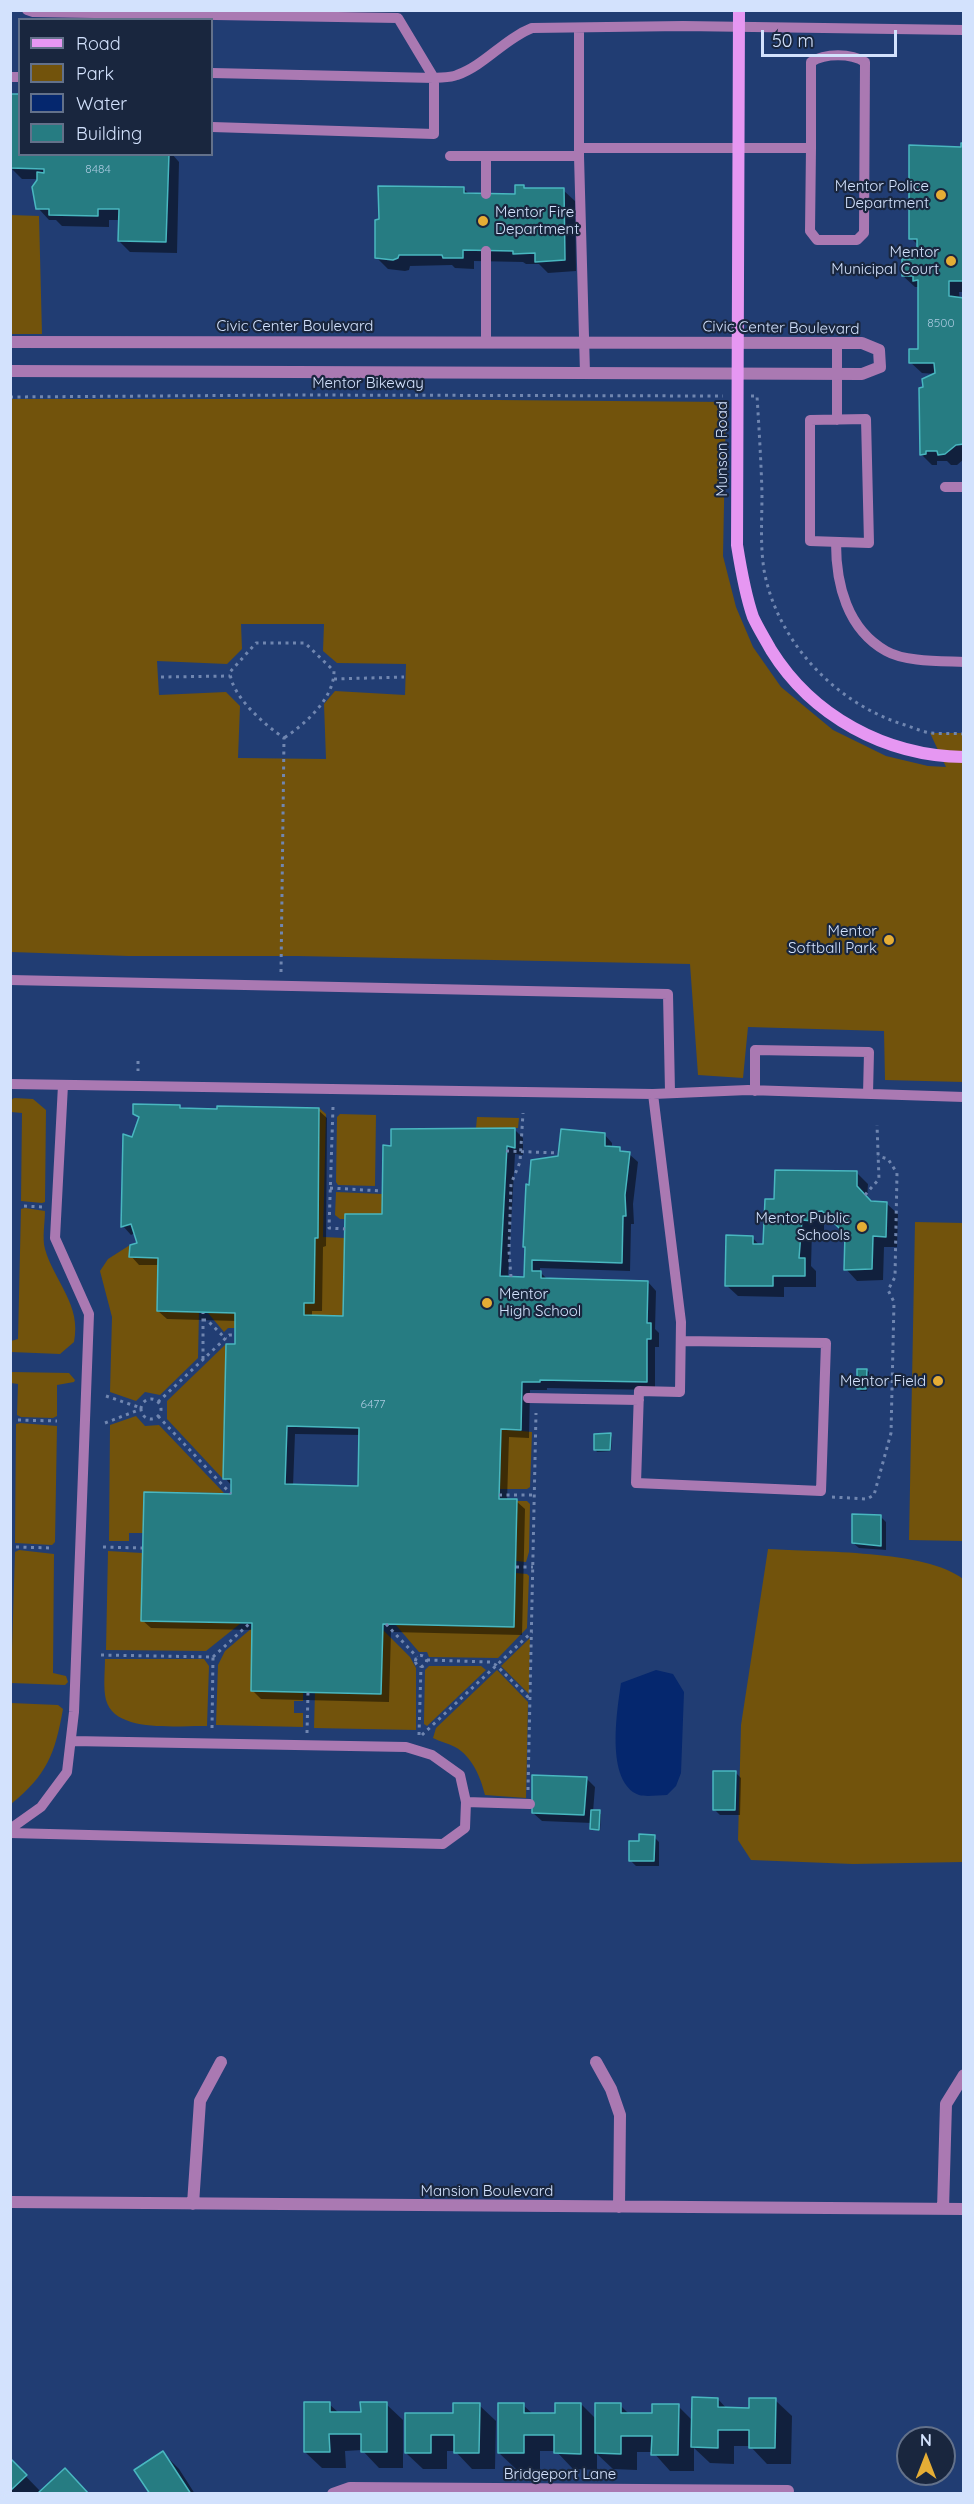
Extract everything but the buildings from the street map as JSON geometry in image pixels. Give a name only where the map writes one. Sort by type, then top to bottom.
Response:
[{"type":"street","name":"Munson Road","points":[[740,10],[737,545],[748,601],[754,620],[784,671],[800,689],[844,723],[873,739],[910,751],[932,756],[963,758]]},
{"type":"street","name":"Civic Center Boulevard","points":[[10,342],[862,342],[879,350],[880,367],[862,374],[10,371]]},
{"type":"street","points":[[193,2204],[200,2101],[221,2062]]},
{"type":"street","points":[[596,2062],[611,2089],[620,2115],[619,2207]]},
{"type":"street","points":[[943,2209],[946,2104],[963,2075]]},
{"type":"street","name":"Mansion Boulevard","points":[[10,2202],[963,2210]]},
{"type":"street","name":"Bridgeport Lane","points":[[333,2493],[350,2488],[788,2491]]},
{"type":"lane","points":[[27,10],[136,15],[396,14],[434,78],[434,134],[213,127]]},
{"type":"lane","points":[[213,73],[434,78],[455,76],[512,38],[532,28],[963,30]]},
{"type":"lane","points":[[579,28],[579,152],[585,373]]},
{"type":"lane","points":[[857,56],[865,62],[864,233],[857,240],[817,240],[810,231],[811,148],[811,62],[820,57],[857,56]]},
{"type":"lane","points":[[450,156],[811,148]]},
{"type":"lane","points":[[486,156],[486,194]]},
{"type":"lane","points":[[486,250],[486,341]]},
{"type":"lane","points":[[837,342],[837,420]]},
{"type":"lane","points":[[866,419],[869,543],[810,541],[810,420],[837,420],[866,419]]},
{"type":"lane","points":[[945,487],[963,487]]},
{"type":"lane","points":[[836,543],[836,564],[842,596],[861,632],[887,652],[919,660],[963,662]]},
{"type":"lane","points":[[10,980],[668,994],[670,1092]]},
{"type":"lane","points":[[755,1091],[755,1050],[869,1052],[868,1094]]},
{"type":"lane","points":[[10,1084],[653,1094],[755,1091],[963,1096]]},
{"type":"lane","points":[[10,1831],[41,1807],[67,1772],[72,1741],[88,1314],[55,1238],[63,1085]]},
{"type":"lane","points":[[653,1094],[682,1341],[680,1392],[639,1391],[636,1483],[821,1491],[826,1343],[682,1341]]},
{"type":"lane","points":[[532,1398],[639,1400]]},
{"type":"lane","points":[[10,1831],[442,1844],[465,1828],[466,1802],[460,1775],[432,1755],[406,1747],[72,1741]]},
{"type":"lane","points":[[466,1802],[529,1804]]},
{"type":"path","name":"Mentor Bikeway","points":[[10,398],[283,395],[726,396]]},
{"type":"path","points":[[752,396],[757,396],[764,570],[771,596],[785,630],[817,670],[856,703],[876,714],[930,733],[963,734]]},
{"type":"path","points":[[256,643],[305,643],[334,671],[334,684],[305,724],[284,738],[263,723],[230,683],[230,672],[256,643]]},
{"type":"path","points":[[161,676],[230,676]]},
{"type":"path","points":[[334,679],[404,677]]},
{"type":"path","points":[[281,986],[284,738]]},
{"type":"path","points":[[138,1061],[138,1074]]},
{"type":"path","points":[[333,1107],[329,1228],[345,1229]]},
{"type":"path","points":[[512,1277],[509,1251],[512,1184],[520,1162],[523,1113]]},
{"type":"path","points":[[865,1194],[879,1179],[877,1125]]},
{"type":"path","points":[[506,1151],[559,1153]]},
{"type":"path","points":[[821,1491],[833,1498],[867,1499],[874,1495],[891,1433],[894,1302],[888,1290],[895,1277],[897,1173],[888,1159],[878,1156]]},
{"type":"path","points":[[330,1188],[382,1191]]},
{"type":"path","points":[[24,1206],[43,1207]]},
{"type":"path","points":[[203,1313],[203,1360]]},
{"type":"path","points":[[203,1320],[207,1320],[225,1339]]},
{"type":"path","points":[[158,1402],[229,1335],[235,1335]]},
{"type":"path","points":[[106,1396],[141,1408],[146,1417],[152,1419],[158,1416],[161,1410],[158,1402]]},
{"type":"path","points":[[529,1804],[534,1495],[532,1398]]},
{"type":"path","points":[[105,1424],[141,1408],[148,1399],[158,1402]]},
{"type":"path","points":[[158,1416],[231,1494]]},
{"type":"path","points":[[18,1420],[57,1421]]},
{"type":"path","points":[[499,1495],[534,1495]]},
{"type":"path","points":[[103,1546],[142,1548]]},
{"type":"path","points":[[16,1547],[53,1548]]},
{"type":"path","points":[[516,1567],[533,1567]]},
{"type":"path","points":[[101,1655],[213,1657],[250,1623]]},
{"type":"path","points":[[386,1624],[417,1657],[417,1663],[421,1666],[421,1735],[532,1632]]},
{"type":"path","points":[[417,1657],[422,1655],[427,1660],[490,1662],[496,1665],[531,1700]]},
{"type":"path","points":[[212,1731],[213,1657]]},
{"type":"path","points":[[421,1666],[426,1664],[427,1660]]},
{"type":"path","points":[[307,1733],[308,1692]]},
{"type":"green space","points":[[11,215],[39,216],[42,334],[11,334]]},
{"type":"green space","points":[[11,399],[726,402],[723,556],[736,607],[753,647],[781,687],[833,730],[886,756],[928,766],[946,767],[930,733],[963,733],[963,1082],[885,1080],[884,1031],[748,1027],[743,1078],[698,1075],[690,964],[297,956],[128,956],[11,952]],"holes":[[[241,624],[324,624],[323,651],[337,663],[406,664],[405,695],[335,691],[324,704],[326,759],[238,758],[240,706],[226,692],[159,695],[157,661],[227,664],[242,649]]]},
{"type":"green space","points":[[14,1098],[33,1099],[46,1110],[45,1202],[42,1203],[21,1201],[22,1113],[11,1112],[11,1100]]},
{"type":"green space","points":[[319,1108],[326,1114],[323,1237],[345,1238],[343,1316],[304,1315],[304,1303],[314,1303],[315,1238],[318,1237]]},
{"type":"green space","points":[[340,1114],[376,1115],[375,1186],[338,1185],[336,1182],[337,1117]]},
{"type":"green space","points":[[477,1117],[519,1118],[518,1128],[476,1128]]},
{"type":"green space","points":[[336,1192],[382,1194],[382,1214],[346,1214],[345,1219],[340,1219],[335,1215]]},
{"type":"green space","points":[[21,1209],[45,1211],[45,1249],[74,1316],[74,1342],[60,1354],[11,1352],[11,1341],[18,1339]]},
{"type":"green space","name":"Mentor Field","points":[[915,1222],[963,1223],[963,1541],[909,1540]]},
{"type":"green space","points":[[130,1245],[130,1257],[158,1258],[157,1311],[199,1312],[198,1358],[160,1395],[145,1392],[136,1401],[110,1392],[112,1317],[100,1271],[108,1259]]},
{"type":"green space","points":[[208,1313],[235,1313],[235,1328],[228,1328],[224,1332]]},
{"type":"green space","points":[[226,1344],[223,1479],[167,1419],[167,1401]]},
{"type":"green space","points":[[11,1372],[69,1373],[75,1380],[57,1385],[57,1416],[53,1418],[21,1417],[17,1415],[18,1384],[11,1383]]},
{"type":"green space","points":[[136,1416],[145,1426],[159,1425],[224,1493],[144,1492],[143,1533],[129,1533],[129,1541],[109,1541],[110,1425]]},
{"type":"green space","points":[[16,1424],[57,1426],[55,1542],[52,1545],[15,1543]]},
{"type":"green space","points":[[501,1429],[532,1432],[530,1487],[527,1489],[499,1489]]},
{"type":"green space","points":[[517,1501],[527,1501],[530,1504],[529,1552],[526,1562],[516,1561]]},
{"type":"green space","points":[[768,1549],[870,1554],[924,1562],[963,1579],[963,1862],[853,1864],[751,1860],[738,1840],[741,1725]]},
{"type":"green space","points":[[19,1550],[54,1554],[53,1673],[66,1676],[68,1682],[65,1685],[11,1683],[15,1552]]},
{"type":"green space","points":[[108,1551],[142,1553],[141,1620],[241,1623],[206,1651],[106,1650]]},
{"type":"green space","points":[[516,1573],[529,1576],[527,1628],[498,1658],[429,1657],[427,1652],[419,1652],[395,1624],[514,1627]]},
{"type":"green space","points":[[252,1628],[303,1692],[303,1701],[294,1701],[294,1713],[303,1713],[303,1727],[216,1725],[218,1665],[225,1651]]},
{"type":"green space","points":[[383,1630],[410,1657],[416,1668],[416,1730],[314,1728],[315,1692],[381,1694]]},
{"type":"green space","points":[[530,1638],[529,1694],[501,1666]]},
{"type":"green space","points":[[105,1659],[204,1659],[209,1666],[207,1726],[150,1725],[122,1718],[112,1711],[106,1700]]},
{"type":"green space","points":[[429,1666],[481,1666],[486,1670],[427,1726],[424,1724],[425,1670]]},
{"type":"green space","points":[[497,1670],[528,1702],[526,1798],[485,1795],[478,1775],[466,1756],[455,1747],[433,1738],[436,1728]]},
{"type":"green space","points":[[11,1703],[58,1705],[63,1709],[57,1739],[48,1762],[33,1783],[11,1804]]},
{"type":"water","points":[[656,1670],[673,1674],[684,1692],[681,1773],[676,1786],[667,1795],[642,1796],[628,1788],[621,1776],[616,1745],[617,1710],[621,1683]]},
{"type":"place","name":"Mentor Police Department","points":[[941,195]]},
{"type":"place","name":"Mentor Fire Department","points":[[483,221]]},
{"type":"place","name":"Mentor Municipal Court","points":[[951,261]]},
{"type":"place","name":"Mentor Softball Park","points":[[889,940]]},
{"type":"place","name":"Mentor Public Schools","points":[[862,1227]]},
{"type":"place","name":"Mentor High School","points":[[487,1303]]},
{"type":"place","name":"Mentor Field","points":[[938,1381]]}]
